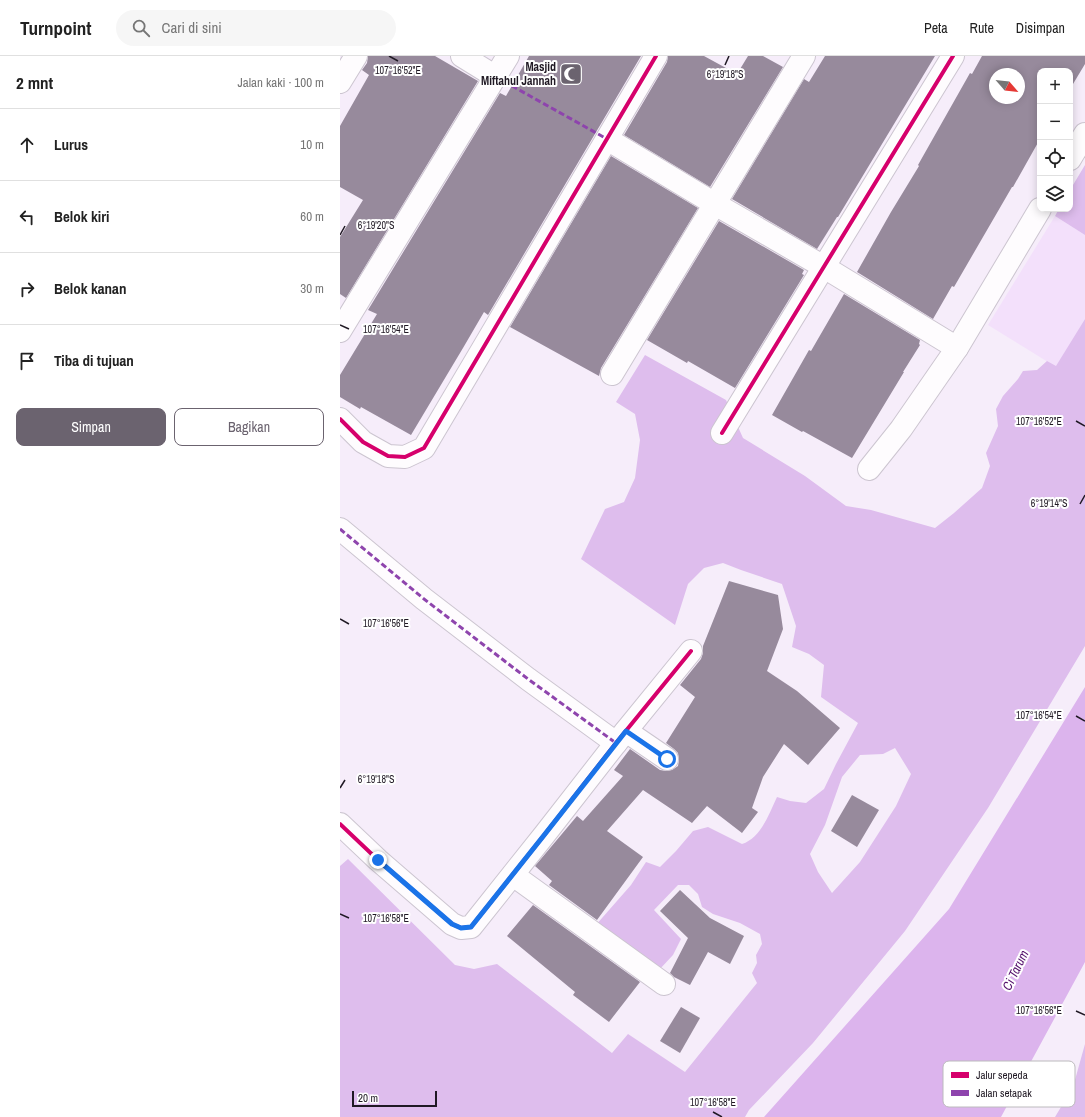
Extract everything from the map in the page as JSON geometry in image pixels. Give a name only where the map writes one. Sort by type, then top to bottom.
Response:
[{"type":"street","points":[[340,82],[356,56]]},
{"type":"street","points":[[462,56],[496,77]]},
{"type":"street","points":[[340,331],[508,56]]},
{"type":"street","points":[[340,419],[363,442],[388,456],[405,457],[424,448],[656,56]]},
{"type":"street","points":[[612,374],[804,56]]},
{"type":"street","points":[[722,434],[953,56]]},
{"type":"street","points":[[1073,155],[1085,134]]},
{"type":"street","points":[[607,139],[824,267],[957,348]]},
{"type":"street","points":[[868,469],[901,429],[957,348],[1038,212]]},
{"type":"street","points":[[340,529],[430,604],[528,679],[621,737],[667,759]]},
{"type":"street","points":[[340,824],[378,860],[452,924],[461,928],[471,927],[691,651]]},
{"type":"street","points":[[513,875],[664,984]]},
{"type":"shaded area","points":[[1085,165],[1085,235],[1055,216],[1057,212],[1073,212],[1073,185]]},
{"type":"shaded area","points":[[1055,216],[1085,235],[1085,319],[1056,367],[988,325]]},
{"type":"shaded area","points":[[1085,319],[1085,646],[988,808],[905,931],[813,1043],[749,1110],[745,1117],[340,1117],[340,866],[348,859],[455,965],[474,969],[497,964],[612,1053],[628,1034],[685,1072],[757,983],[752,973],[757,963],[756,955],[762,944],[760,934],[740,923],[713,914],[702,907],[698,894],[689,885],[678,885],[654,910],[681,939],[673,955],[659,970],[595,926],[631,885],[646,862],[660,867],[693,831],[708,827],[742,844],[754,837],[764,825],[777,797],[790,801],[806,803],[824,789],[858,723],[821,697],[824,665],[809,654],[792,647],[796,626],[782,584],[723,563],[704,568],[688,584],[675,625],[581,559],[605,509],[624,502],[635,478],[640,440],[635,414],[616,402],[645,355],[726,400],[743,438],[805,476],[846,506],[871,510],[935,528],[982,488],[990,466],[986,453],[998,426],[996,409],[1003,396],[1023,371],[1037,370],[1047,361],[1056,366]],"holes":[[[895,748],[911,774],[896,806],[860,862],[832,893],[818,872],[810,854],[825,825],[842,777],[860,755],[883,754]]]},
{"type":"shaded area","points":[[1085,1044],[1085,1117],[1055,1117],[1061,1107],[1075,1107],[1075,1080]]},
{"type":"water","name":"Ci Tarum","points":[[1085,687],[1085,962],[1031,1061],[943,1061],[943,1107],[1006,1107],[1001,1117],[764,1117],[949,909]]},
{"type":"building","points":[[368,56],[435,56],[478,81],[346,298],[340,294],[340,237],[363,200],[340,187],[340,126],[369,75],[362,70],[367,63]]},
{"type":"building","points":[[529,56],[641,56],[488,315],[484,312],[411,435],[340,397],[340,375],[377,314],[368,310],[500,93],[506,96]]},
{"type":"building","points":[[668,56],[704,56],[737,74],[748,56],[763,56],[783,67],[710,187],[624,135],[667,62]]},
{"type":"building","points":[[825,56],[935,56],[838,217],[817,249],[732,199],[804,79],[809,82]]},
{"type":"building","points":[[982,56],[1085,56],[1085,64],[1073,84],[1073,68],[1037,68],[1037,144],[954,287],[952,286],[933,319],[857,272],[919,166],[918,165],[970,73],[972,74]]},
{"type":"building","points":[[611,156],[698,208],[601,368],[599,376],[510,327]]},
{"type":"building","points":[[719,221],[804,270],[802,274],[804,275],[735,388],[647,340]]},
{"type":"building","points":[[844,294],[920,340],[920,345],[852,458],[772,415],[809,350],[811,351]]},
{"type":"building","points":[[729,581],[778,595],[783,629],[767,671],[797,691],[840,728],[808,765],[784,744],[763,777],[752,808],[758,812],[742,833],[707,806],[692,823],[643,790],[607,831],[643,857],[597,920],[549,885],[552,881],[535,866],[577,816],[583,821],[623,776],[614,770],[630,749],[660,770],[672,770],[678,766],[678,753],[666,743],[695,697],[680,685],[701,659],[703,646]]},
{"type":"building","points":[[852,795],[879,810],[857,847],[831,831]]},
{"type":"building","points":[[680,890],[710,918],[744,936],[730,964],[708,952],[690,985],[674,977],[670,973],[688,938],[660,911]]},
{"type":"building","points":[[533,905],[640,982],[609,1022],[573,995],[575,992],[507,936]]},
{"type":"building","points":[[681,1007],[700,1018],[680,1053],[660,1041]]},
{"type":"marked path","points":[[496,77],[607,139]]},
{"type":"marked path","points":[[340,529],[424,599],[528,679],[616,743]]},
{"type":"cycle path","points":[[340,419],[363,442],[388,456],[405,457],[424,448],[656,56]]},
{"type":"cycle path","points":[[722,433],[953,56]]},
{"type":"cycle path","points":[[340,824],[378,860],[452,924],[461,928],[471,927],[616,743],[691,651]]},
{"type":"place","name":"Masjid Miftahul Jannah","points":[[571,74]]},
{"type":"route","points":[[378,860],[452,924],[461,928],[471,927],[626,731],[667,759]]}]
